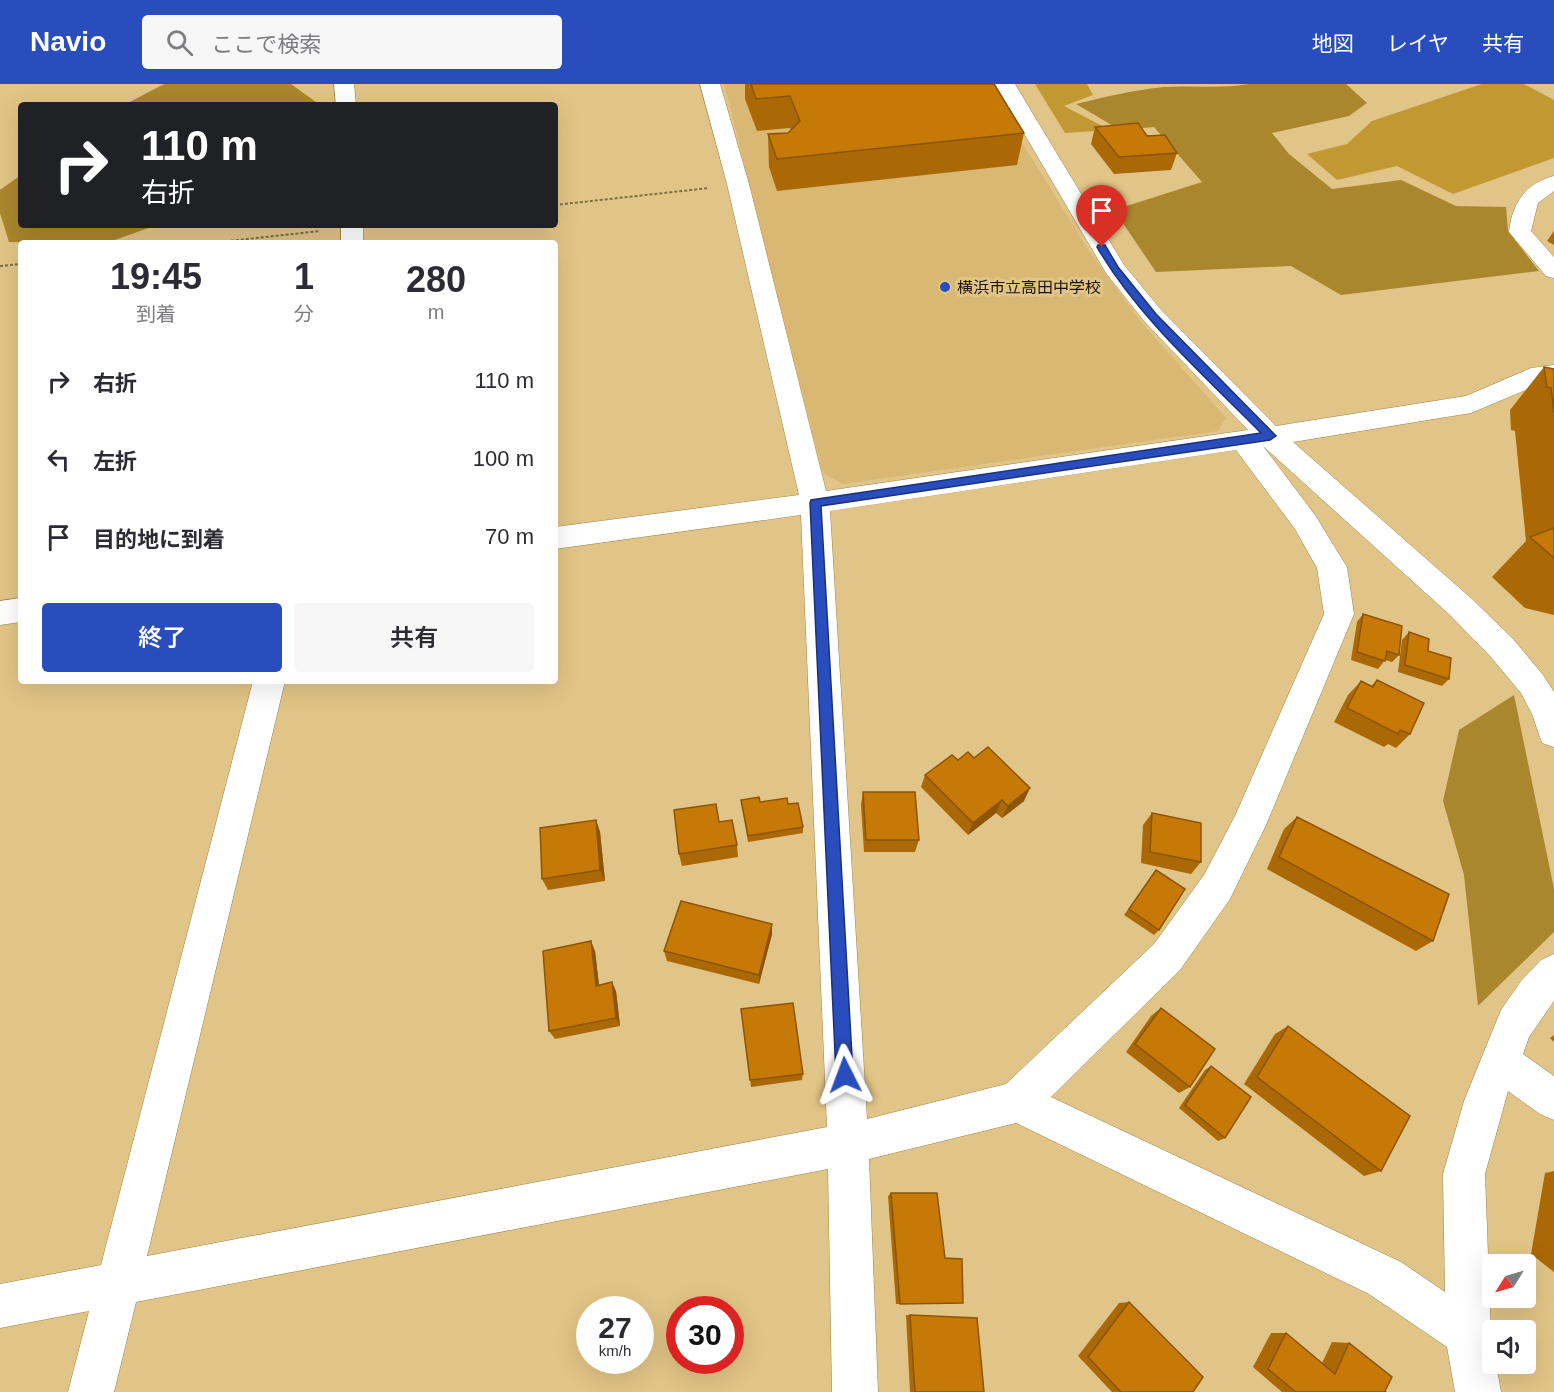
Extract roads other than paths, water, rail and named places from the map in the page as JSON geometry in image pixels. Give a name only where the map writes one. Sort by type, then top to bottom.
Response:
[{"type":"street","points":[[345,84],[346,102]]},
{"type":"street","points":[[710,84],[738,184],[815,503],[848,1144],[855,1392]]},
{"type":"street","points":[[1005,84],[1114,268],[1152,316],[1257,438],[1461,607],[1502,648],[1532,684],[1548,711],[1554,733]]},
{"type":"street","points":[[1554,182],[1533,196],[1522,211],[1520,232],[1554,271]]},
{"type":"street","points":[[1533,196],[1554,207]]},
{"type":"street","points":[[558,538],[815,503],[1471,404],[1540,375],[1554,373]]},
{"type":"street","points":[[0,1306],[848,1144],[1017,1102],[1167,957],[1217,887],[1249,825],[1339,614],[1332,567],[1257,438]]},
{"type":"street","points":[[0,613],[18,610]]},
{"type":"street","points":[[91,1392],[268,684]]},
{"type":"street","points":[[1478,1392],[1468,1334],[1464,1174],[1484,1101],[1515,1024],[1535,994],[1554,974]]},
{"type":"street","points":[[1499,1060],[1554,1100]]},
{"type":"street","points":[[1017,1102],[1385,1278],[1468,1334]]},
{"type":"place","name":"横浜市立高田中学校","points":[[945,287]]}]
